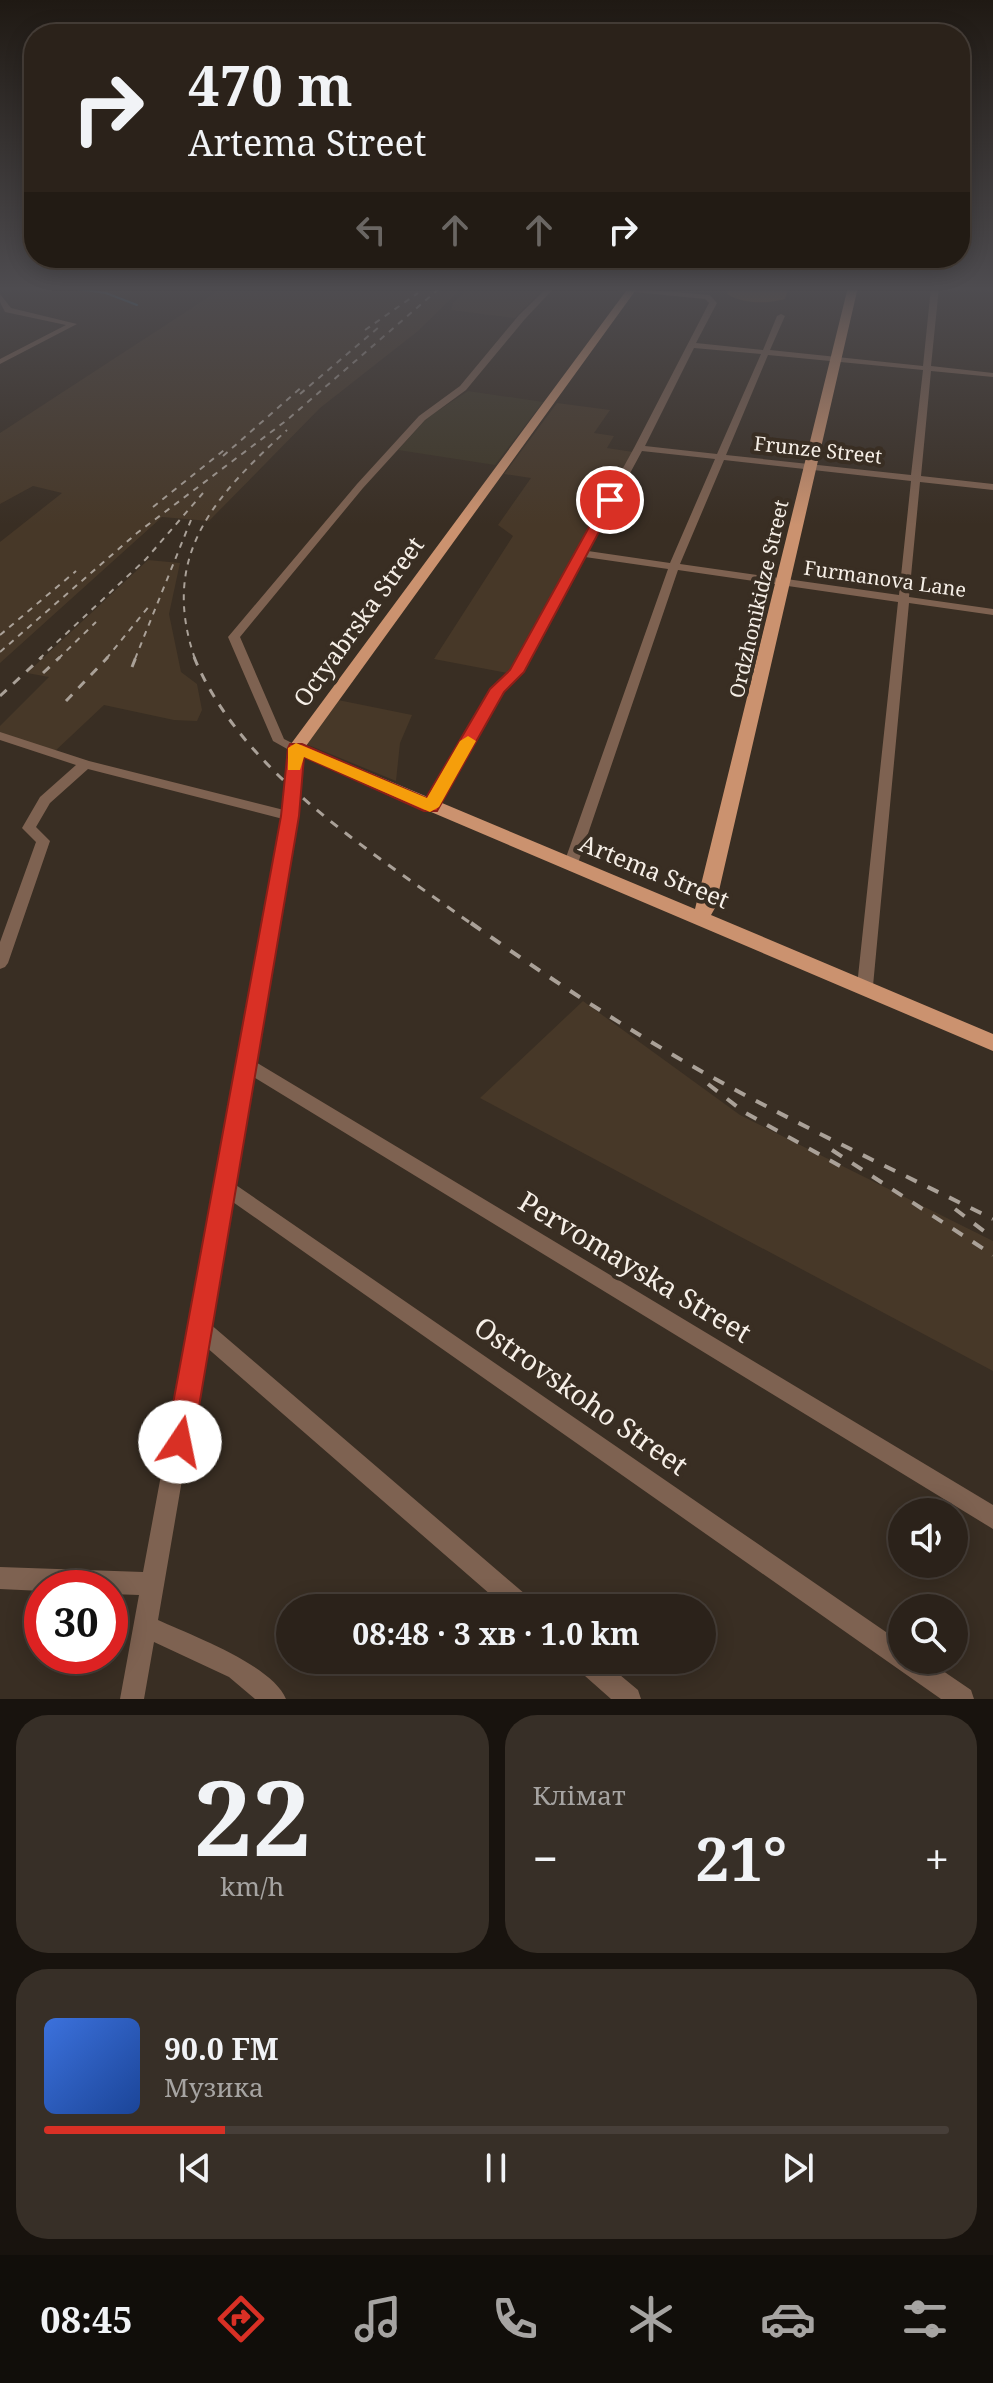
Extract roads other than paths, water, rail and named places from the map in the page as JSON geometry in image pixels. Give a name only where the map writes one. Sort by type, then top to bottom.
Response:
[{"type":"main road","name":"Octyabrska Street","points":[[296,748],[576,366]]},
{"type":"main road","name":"Ordzhonikidze Street","points":[[699,917],[706,908],[835,366]]},
{"type":"main road","name":"Artema Street","points":[[296,748],[570,866],[865,986],[993,1043]]},
{"type":"street","points":[[132,1699],[201,1329],[290,816],[296,748],[279,741],[234,637],[396,446],[422,418],[463,388],[481,366]]},
{"type":"street","points":[[430,807],[498,689],[517,672],[680,366]]},
{"type":"street","points":[[570,866],[674,566],[760,366]]},
{"type":"street","points":[[912,366],[993,375]]},
{"type":"street","points":[[865,986],[928,368]]},
{"type":"street","name":"Frunze Street","points":[[639,448],[993,487]]},
{"type":"street","name":"Furmanova Lane","points":[[581,553],[993,612]]},
{"type":"street","points":[[0,736],[85,764],[290,816]]},
{"type":"street","points":[[0,963],[43,841],[29,828],[45,800],[85,764]]},
{"type":"street","name":"Pervomayska Street","points":[[247,1065],[993,1518]]},
{"type":"street","name":"Ostrovskoho Street","points":[[224,1186],[888,1647]]},
{"type":"street","points":[[201,1329],[508,1594]]},
{"type":"street","points":[[0,1578],[153,1584]]},
{"type":"street","points":[[145,1626],[237,1669],[274,1699]]},
{"type":"street","points":[[600,1674],[629,1699]]},
{"type":"street","name":"Ostrovskoho Street","points":[[927,1674],[962,1699]]},
{"type":"railway","points":[[300,394],[333,366]]},
{"type":"railway","points":[[0,652],[137,533],[287,420],[349,366]]},
{"type":"railway","points":[[223,456],[304,385]]},
{"type":"railway","points":[[195,659],[186,622],[184,589],[189,558],[200,530],[237,479],[287,430]]},
{"type":"railway","points":[[153,507],[228,447]]},
{"type":"railway","points":[[39,659],[146,559],[203,493]]},
{"type":"railway","points":[[135,659],[191,520]]},
{"type":"railway","points":[[0,635],[76,571]]},
{"type":"railway","points":[[106,659],[150,605]]},
{"type":"railway","points":[[58,659],[96,622]]},
{"type":"railway","points":[[0,696],[42,657]]},
{"type":"railway","points":[[43,673],[60,657]]},
{"type":"railway","points":[[66,701],[108,657]]},
{"type":"railway","points":[[132,667],[136,657]]},
{"type":"railway","points":[[195,659],[216,699],[244,738],[277,774],[354,839],[473,925]]},
{"type":"railway","points":[[471,923],[576,995],[685,1062],[799,1123],[993,1219]]},
{"type":"railway","points":[[708,1084],[744,1112],[840,1166]]},
{"type":"railway","points":[[832,1150],[993,1255]]},
{"type":"railway","points":[[955,1209],[993,1238]]}]
